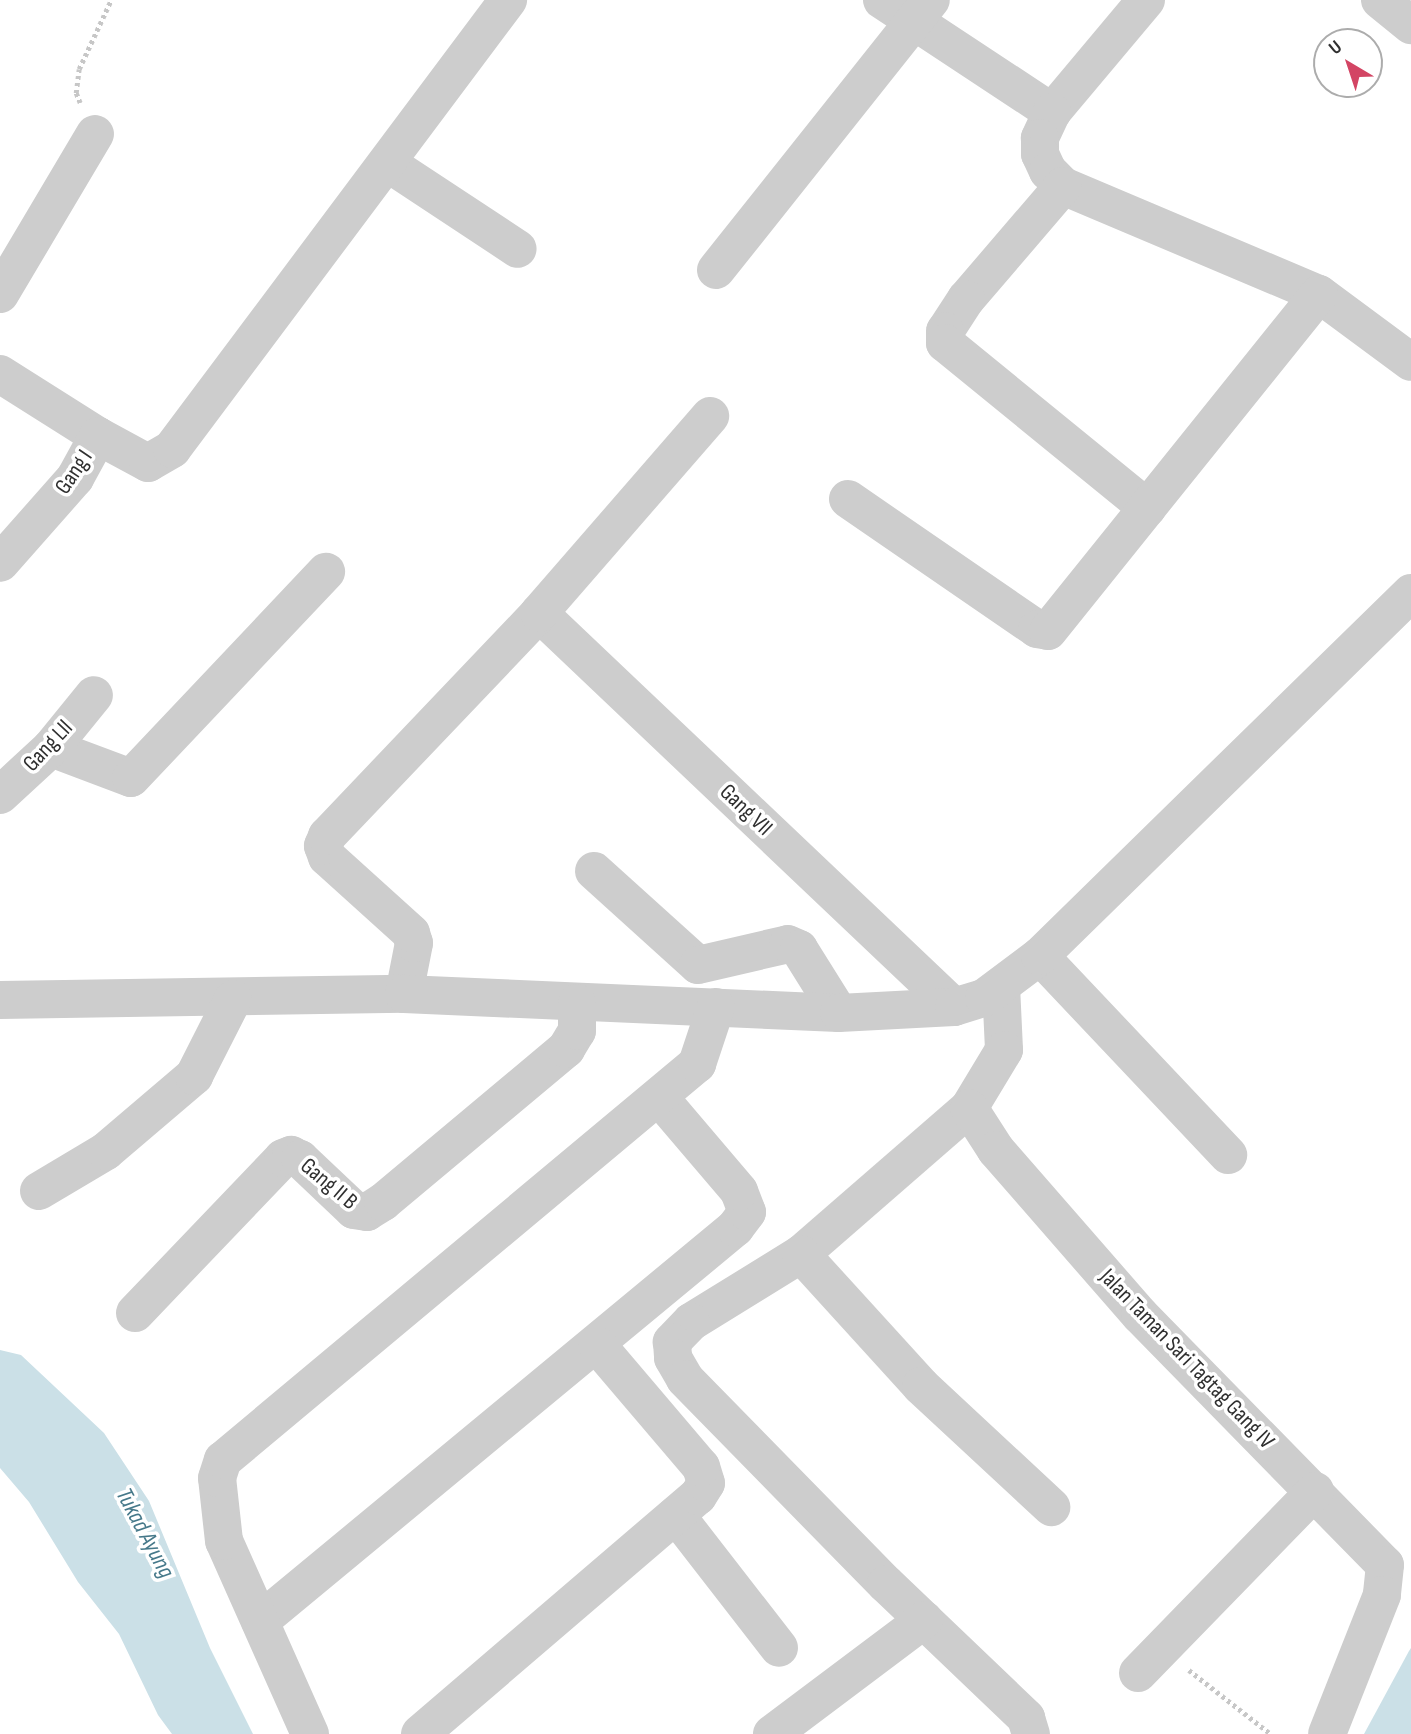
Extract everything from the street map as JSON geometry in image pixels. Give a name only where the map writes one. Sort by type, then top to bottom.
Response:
[{"type":"street","points":[[98,436],[148,463],[166,456],[389,164],[508,0]]},
{"type":"street","points":[[882,0],[922,12],[1052,112]]},
{"type":"street","points":[[1146,0],[1052,112],[1040,138],[1040,153],[1048,171],[1063,186],[1319,294],[1411,362]]},
{"type":"street","points":[[1380,0],[1411,25]]},
{"type":"street","points":[[716,270],[922,12]]},
{"type":"street","points":[[0,294],[95,134]]},
{"type":"street","points":[[389,164],[518,249]]},
{"type":"street","points":[[1063,186],[966,299],[944,331],[945,343],[1147,508]]},
{"type":"street","points":[[848,499],[1037,629],[1048,631],[1319,294]]},
{"type":"street","name":"Gang I","points":[[0,374],[98,436],[75,478],[0,563]]},
{"type":"street","points":[[404,994],[414,943],[411,933],[327,857],[323,846],[327,836],[539,612],[710,416]]},
{"type":"street","points":[[51,748],[131,778],[326,572]]},
{"type":"street","points":[[0,1000],[233,999],[404,994],[839,1013],[954,1007],[1002,986],[1040,956],[1411,593]]},
{"type":"street","name":"Gang VII","points":[[539,612],[954,1007]]},
{"type":"street","name":"Gang Lll","points":[[0,795],[51,748],[94,695]]},
{"type":"street","points":[[594,871],[698,965],[788,944],[799,949],[839,1013]]},
{"type":"street","points":[[1040,956],[1228,1155]]},
{"type":"street","points":[[1002,986],[1004,1049],[969,1108],[801,1254],[691,1322],[673,1342],[673,1358],[685,1379],[924,1620],[1026,1718],[1031,1734]]},
{"type":"street","points":[[39,1191],[106,1151],[194,1076],[233,999]]},
{"type":"street","name":"Gang II B","points":[[135,1313],[291,1155],[354,1210],[367,1212],[383,1202],[566,1049],[577,1031],[577,1003]]},
{"type":"street","points":[[310,1734],[225,1541],[217,1478],[223,1460],[697,1064],[716,1007]]},
{"type":"street","points":[[260,1621],[597,1345],[735,1228],[747,1212],[739,1191],[659,1097]]},
{"type":"street","name":"Jalan Taman Sari Tagtag Gang IV","points":[[969,1108],[996,1150],[1140,1315],[1375,1550],[1386,1575],[1327,1734]]},
{"type":"street","points":[[801,1254],[921,1386],[1051,1507]]},
{"type":"street","points":[[420,1734],[698,1496],[706,1483],[701,1467],[597,1345]]},
{"type":"street","points":[[1149,1660],[1315,1491]]},
{"type":"street","points":[[676,1515],[779,1648]]},
{"type":"street","points":[[772,1734],[924,1620]]},
{"type":"path","points":[[95,134],[76,93],[79,69],[111,0]]},
{"type":"path","points":[[1149,1660],[1271,1734]]},
{"type":"water","name":"Tukad Ayung","points":[[0,1350],[21,1355],[104,1433],[149,1501],[210,1648],[253,1734],[172,1734],[158,1715],[119,1634],[78,1582],[29,1502],[0,1468]]},
{"type":"water","points":[[1411,1648],[1411,1734],[1364,1734],[1409,1651]]}]
